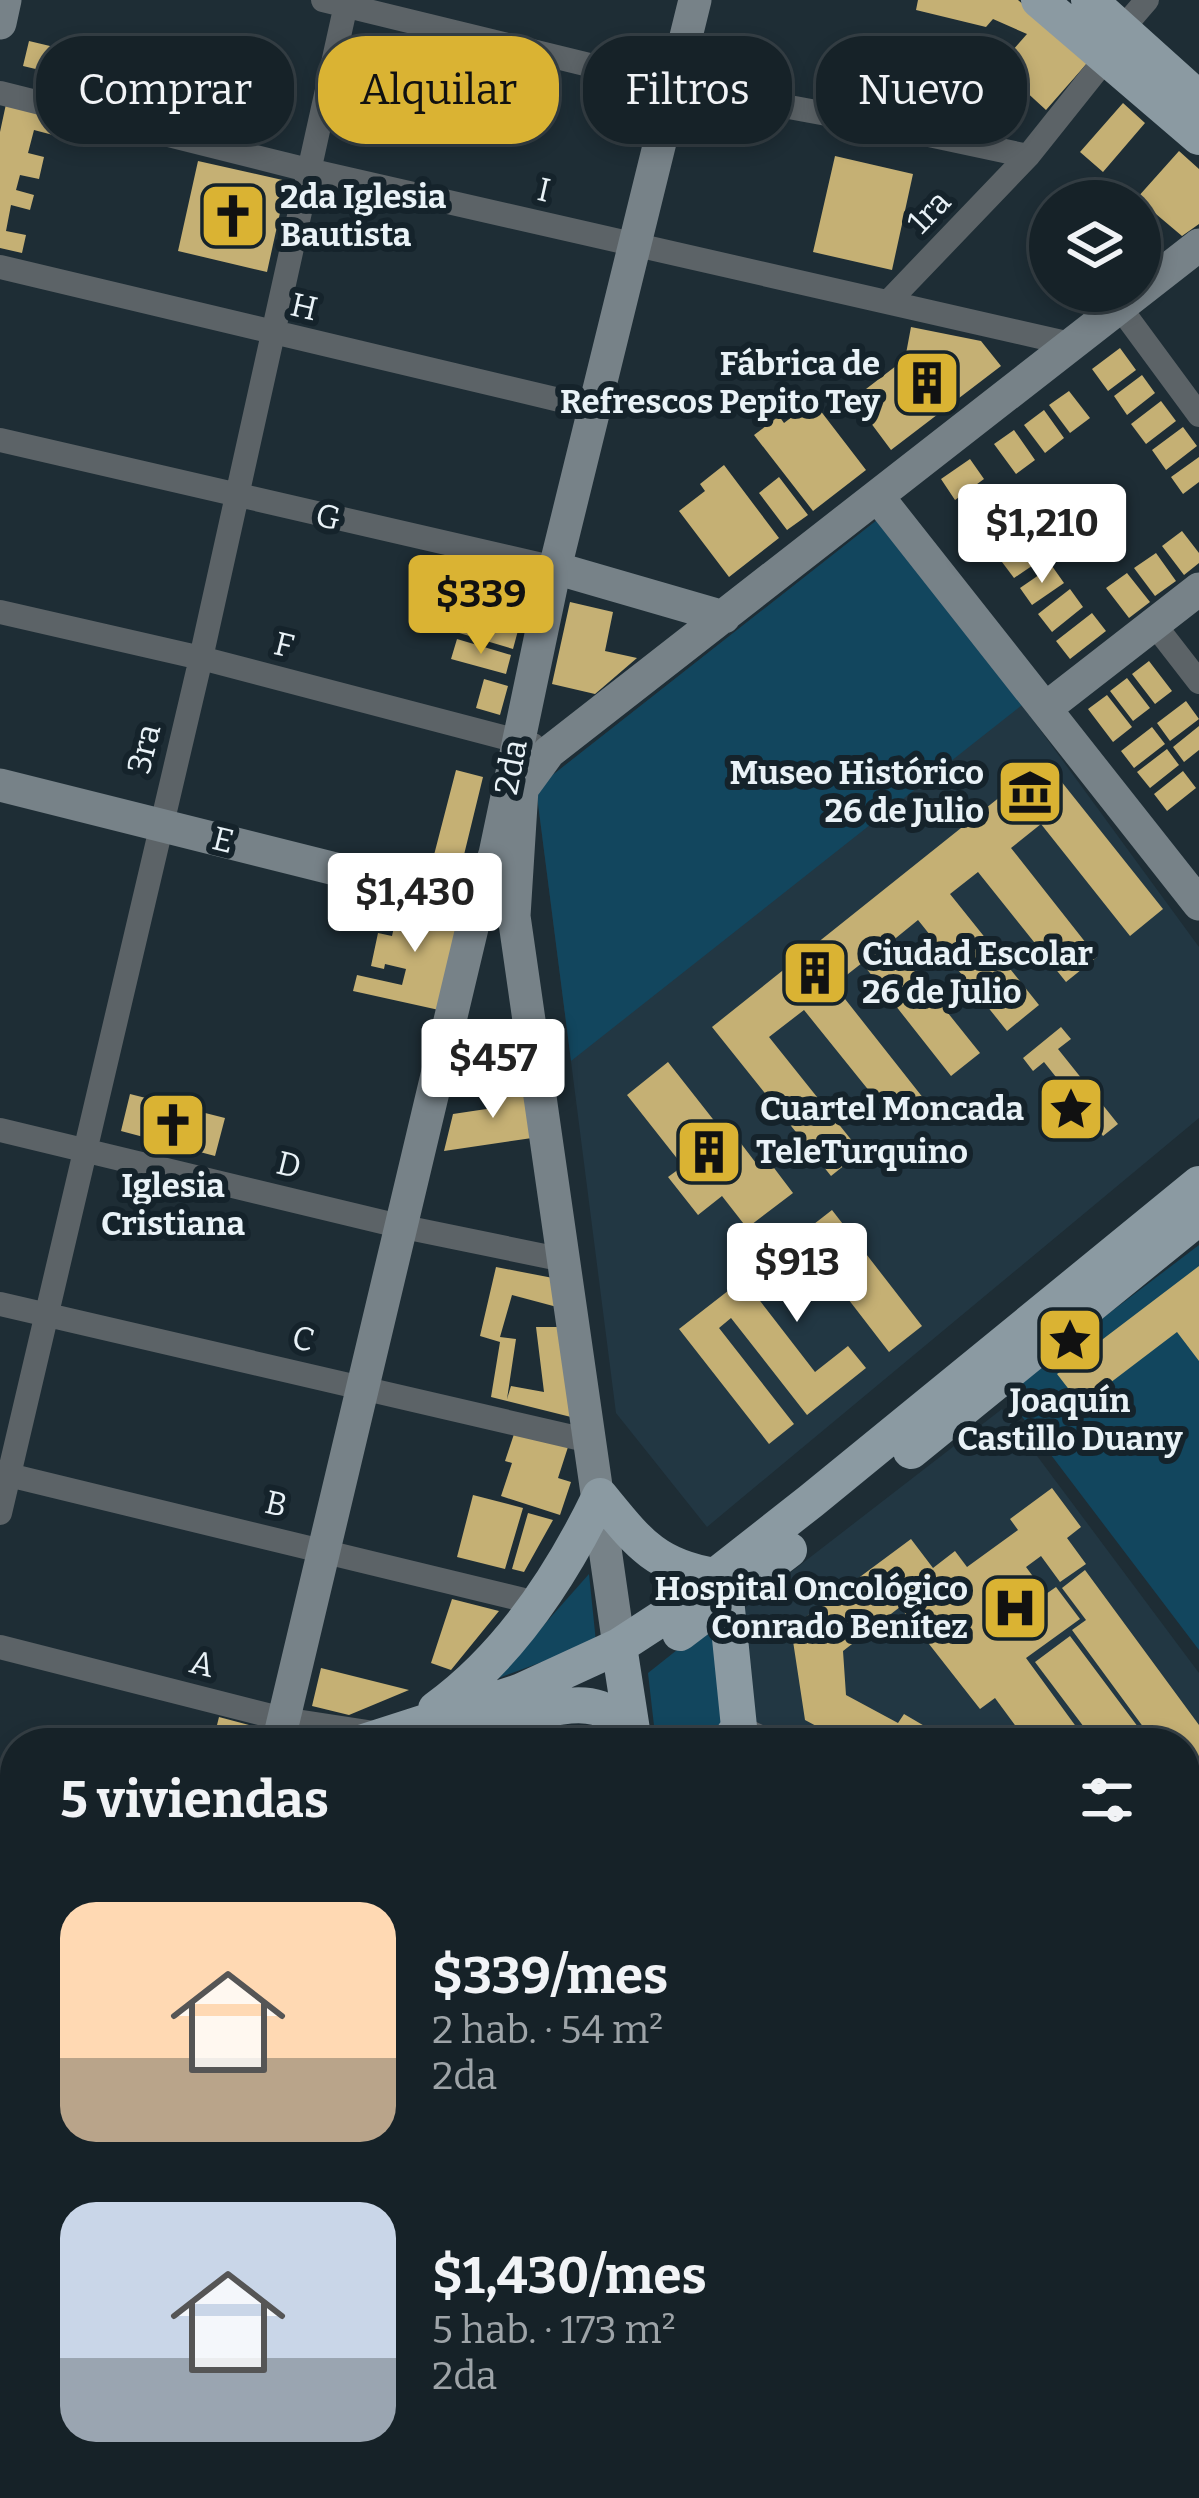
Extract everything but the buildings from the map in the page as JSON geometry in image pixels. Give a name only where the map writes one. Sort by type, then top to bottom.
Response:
[{"type":"main road","points":[[1039,0],[1099,18],[1199,99]]},
{"type":"main road","points":[[1099,18],[1199,137]]},
{"type":"main road","points":[[720,1588],[1199,1184]]},
{"type":"main road","points":[[536,1712],[720,1588],[1199,1217]]},
{"type":"main road","points":[[413,1728],[478,1678],[571,1557],[600,1496],[644,1549],[720,1588]]},
{"type":"main road","points":[[720,1588],[733,1728]]},
{"type":"main road","points":[[426,1728],[621,1659]]},
{"type":"main road","points":[[621,1659],[629,1728]]},
{"type":"main road","points":[[452,1728],[569,1704],[607,1712],[621,1728]]},
{"type":"street","points":[[0,23],[5,0]]},
{"type":"street","name":"2da","points":[[687,36],[695,0]]},
{"type":"street","name":"1ra","points":[[890,300],[1028,156],[1099,18],[1147,0]]},
{"type":"street","points":[[339,2],[583,63]]},
{"type":"street","name":"3ra","points":[[0,1513],[5,1474],[201,658],[308,170],[339,2]]},
{"type":"street","name":"I","points":[[0,93],[308,170],[1076,345]]},
{"type":"street","points":[[792,107],[1028,156]]},
{"type":"street","name":"2da","points":[[281,1728],[478,903],[495,854],[593,408],[661,144]]},
{"type":"street","points":[[1161,276],[1199,245]]},
{"type":"street","name":"H","points":[[0,267],[593,408]]},
{"type":"street","points":[[514,916],[522,789],[549,752],[1117,312]]},
{"type":"street","points":[[1123,312],[1199,416]]},
{"type":"street","name":"G","points":[[0,440],[555,568],[724,617]]},
{"type":"street","points":[[878,497],[1199,904]]},
{"type":"street","points":[[1046,708],[1199,589]]},
{"type":"street","name":"F","points":[[0,613],[201,658],[517,739],[549,752]]},
{"type":"street","points":[[1154,624],[1199,682]]},
{"type":"street","name":"E","points":[[0,785],[478,903],[514,916]]},
{"type":"street","points":[[495,854],[514,916],[621,1659]]},
{"type":"street","name":"D","points":[[0,1130],[399,1226],[564,1260]]},
{"type":"street","name":"C","points":[[0,1304],[590,1441]]},
{"type":"street","name":"B","points":[[5,1474],[536,1603]]},
{"type":"street","name":"A","points":[[0,1647],[270,1728]]},
{"type":"shaded area","name":"Ciudad Escolar 26 de Julio","points":[[877,520],[1022,705],[1199,947],[1199,1118],[707,1527],[616,1413],[536,788]]},
{"type":"shaded area","points":[[877,520],[1022,705],[571,1061],[536,788]]},
{"type":"shaded area","points":[[1199,1245],[1199,1650],[1004,1393]]},
{"type":"shaded area","name":"Hospital Oncológico Conrado Benítez","points":[[1002,1409],[1199,1673],[1199,1728],[769,1728],[754,1721],[738,1613]]},
{"type":"shaded area","points":[[589,1574],[596,1642],[496,1679]]},
{"type":"shaded area","points":[[711,1623],[730,1728],[654,1728],[648,1673]]},
{"type":"place","name":"2da Iglesia Bautista","points":[[233,216]]},
{"type":"place","name":"Fábrica de Refrescos Pepito Tey","points":[[927,383]]},
{"type":"place","name":"Museo Histórico 26 de Julio","points":[[1030,792]]},
{"type":"place","name":"Ciudad Escolar 26 de Julio","points":[[815,973]]},
{"type":"place","name":"Cuartel Moncada","points":[[1071,1109]]},
{"type":"place","name":"Iglesia Cristiana","points":[[173,1125]]},
{"type":"place","name":"TeleTurquino","points":[[709,1152]]},
{"type":"place","name":"Joaquín Castillo Duany","points":[[1070,1340]]},
{"type":"place","name":"Hospital Oncológico Conrado Benítez","points":[[1015,1608]]}]
